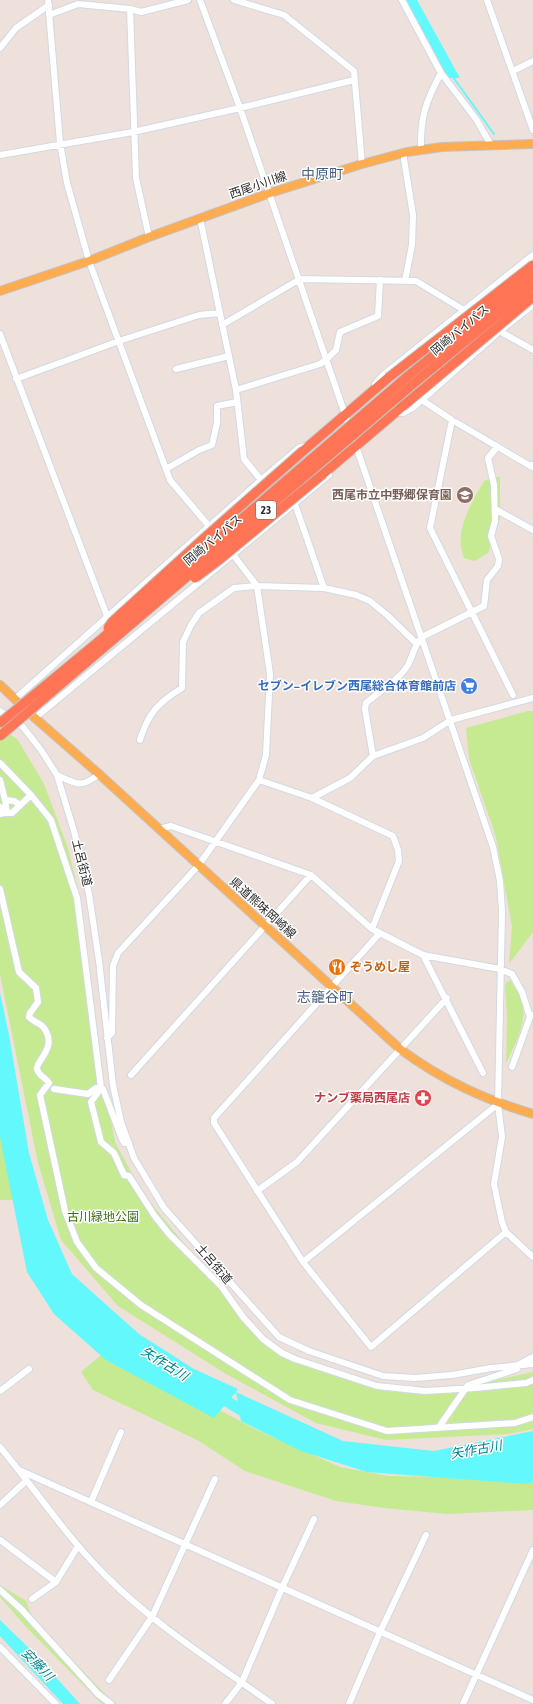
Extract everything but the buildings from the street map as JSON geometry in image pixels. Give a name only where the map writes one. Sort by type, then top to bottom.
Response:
[{"type":"highway","name":"23","points":[[98,642],[112,622],[203,539],[306,449],[388,378],[533,265]]},
{"type":"highway","name":"岡崎バイパス","points":[[0,723],[98,642],[408,376],[533,275]]},
{"type":"highway","name":"岡崎バイパス","points":[[0,736],[413,384],[533,286]]},
{"type":"highway","name":"23","points":[[123,632],[131,628],[172,594],[219,560],[338,462],[533,296]]},
{"type":"main road","name":"西尾小川線","points":[[0,291],[90,261],[148,236],[270,193],[362,164],[403,153],[442,147],[533,144]]},
{"type":"main road","name":"県道熊味岡崎線","points":[[0,685],[400,1049],[424,1066],[461,1086],[498,1104],[533,1114]]},
{"type":"street","points":[[49,15],[78,4],[130,9],[141,12],[188,0]]},
{"type":"street","points":[[200,0],[240,108],[300,279],[493,846],[500,881],[502,912],[498,1104],[502,1137],[494,1184],[502,1222],[506,1232],[533,1257]]},
{"type":"street","points":[[234,0],[284,15],[354,71],[362,164]]},
{"type":"street","points":[[402,0],[441,73],[476,119],[490,145]]},
{"type":"street","points":[[487,0],[533,130]]},
{"type":"street","points":[[49,3],[60,144],[67,183],[90,261],[170,480],[234,555],[257,586],[270,674],[266,755],[259,780],[216,843],[198,866],[118,953],[114,966],[112,1033],[107,1038]]},
{"type":"street","points":[[0,48],[16,28],[49,3]]},
{"type":"street","points":[[130,9],[133,132],[136,178],[148,236]]},
{"type":"street","points":[[513,70],[533,61]]},
{"type":"street","points":[[421,150],[420,128],[423,114],[431,91],[441,73]]},
{"type":"street","points":[[0,155],[133,132],[354,80]]},
{"type":"street","points":[[403,153],[413,215],[412,245],[405,281]]},
{"type":"street","points":[[200,218],[236,390],[244,459],[261,480]]},
{"type":"street","points":[[364,399],[369,390],[383,375],[533,255]]},
{"type":"street","points":[[222,325],[300,279],[320,281],[416,281],[533,350]]},
{"type":"street","points":[[236,390],[320,364],[327,359],[336,350],[340,332],[378,316],[380,280]]},
{"type":"street","points":[[395,412],[402,413],[422,400],[500,331],[533,305]]},
{"type":"street","points":[[16,380],[118,341],[199,315],[220,313]]},
{"type":"street","points":[[0,334],[2,347],[107,616]]},
{"type":"street","points":[[176,369],[229,356]]},
{"type":"street","points":[[422,400],[452,420],[532,467],[533,465]]},
{"type":"street","points":[[166,469],[199,450],[212,445],[216,423],[216,406],[237,402]]},
{"type":"street","points":[[452,420],[430,528],[513,695]]},
{"type":"street","points":[[373,756],[365,710],[366,703],[399,676],[408,665],[416,643],[422,637],[484,606],[487,580],[498,566],[499,559],[498,551],[491,536],[495,521],[494,485],[488,458],[497,446]]},
{"type":"street","points":[[15,699],[208,525],[300,448],[306,449]]},
{"type":"street","points":[[35,718],[149,622],[234,555],[295,504],[334,471],[338,462]]},
{"type":"street","points":[[295,504],[324,588]]},
{"type":"street","points":[[494,509],[533,530]]},
{"type":"street","points":[[140,740],[144,726],[151,713],[166,698],[182,688],[183,642],[191,625],[199,613],[234,588],[257,586],[324,588],[356,595],[370,601],[416,643]]},
{"type":"street","points":[[312,798],[350,778],[373,756],[423,738],[451,720],[533,698]]},
{"type":"street","name":"土呂街道","points":[[0,711],[23,727],[41,750],[57,775],[74,831],[89,894],[99,961],[113,1085],[121,1122],[134,1158],[164,1208],[279,1337],[309,1351],[383,1376],[415,1378],[445,1376],[518,1365]]},
{"type":"street","points":[[0,763],[31,795],[51,820],[78,898],[100,1088],[91,1102],[101,1142],[114,1153],[124,1175],[129,1176],[154,1215],[169,1234],[221,1286],[243,1317],[263,1339],[282,1353],[295,1359],[377,1386],[425,1391],[526,1383],[533,1380]]},
{"type":"street","points":[[57,775],[76,784],[88,783],[99,774]]},
{"type":"street","points":[[259,780],[312,798],[393,836],[398,850],[399,861],[372,929]]},
{"type":"street","points":[[0,782],[4,800],[4,813]]},
{"type":"street","points":[[4,813],[12,813],[31,795]]},
{"type":"street","points":[[4,800],[14,800],[20,805]]},
{"type":"street","points":[[0,807],[4,813]]},
{"type":"street","points":[[159,829],[172,826],[216,843],[311,875],[372,929],[379,934],[423,955],[500,969],[512,974],[522,992],[532,1016],[512,1067]]},
{"type":"street","points":[[131,1076],[311,875]]},
{"type":"street","points":[[0,889],[19,972],[36,988],[38,996],[38,1002],[30,1013],[30,1017],[44,1027],[48,1038],[47,1050],[37,1068],[39,1073],[49,1083],[40,1095],[65,1211],[77,1242],[96,1268],[141,1305],[290,1400],[387,1431],[515,1423],[533,1417]]},
{"type":"street","points":[[379,934],[214,1118],[214,1123],[303,1262],[371,1347],[506,1232]]},
{"type":"street","points":[[423,955],[483,1073]]},
{"type":"street","points":[[257,1191],[297,1162],[446,998]]},
{"type":"street","points":[[54,1089],[88,1094],[96,1088],[100,1088]]},
{"type":"street","points":[[100,1088],[103,1089],[124,1143],[129,1143]]},
{"type":"street","points":[[303,1262],[498,1104]]},
{"type":"street","points":[[439,1428],[468,1385],[517,1369],[518,1365],[533,1357]]},
{"type":"street","points":[[518,1365],[533,1364]]},
{"type":"street","points":[[0,1391],[28,1369]]},
{"type":"street","points":[[90,1502],[122,1432]]},
{"type":"street","points":[[0,1447],[78,1546],[108,1579],[152,1617],[272,1704]]},
{"type":"street","points":[[19,1470],[533,1700]]},
{"type":"street","points":[[109,1680],[152,1617],[215,1479]]},
{"type":"street","points":[[0,1505],[26,1481]]},
{"type":"street","points":[[226,1704],[242,1682],[282,1588],[314,1519]]},
{"type":"street","points":[[349,1704],[380,1632],[426,1535]]},
{"type":"street","points":[[0,1540],[56,1582]]},
{"type":"street","points":[[32,1599],[56,1582],[78,1546]]},
{"type":"street","points":[[463,1704],[533,1550]]},
{"type":"street","points":[[0,1590],[22,1610],[98,1694],[111,1704]]},
{"type":"street","points":[[0,1647],[56,1704]]},
{"type":"green space","points":[[495,477],[500,477],[500,518],[488,553],[475,561],[464,558],[461,548],[461,539],[465,518],[484,481]]},
{"type":"green space","points":[[528,711],[533,711],[533,932],[509,964],[512,927],[496,837],[469,759],[466,728]]},
{"type":"green space","name":"古川緑地公園","points":[[0,727],[18,740],[44,784],[68,848],[80,897],[104,1082],[115,1142],[142,1192],[244,1317],[282,1350],[371,1383],[454,1389],[533,1372],[533,1429],[508,1434],[386,1440],[316,1423],[226,1374],[118,1306],[61,1240],[38,1163],[0,974]]},
{"type":"green space","points":[[510,980],[521,999],[523,1018],[522,1026],[506,1064],[507,1017],[505,984]]},
{"type":"green space","points":[[0,1096],[14,1200],[0,1200]]},
{"type":"green space","points":[[107,1350],[257,1430],[340,1467],[388,1476],[440,1477],[533,1457],[533,1510],[447,1514],[384,1508],[336,1501],[245,1471],[199,1441],[93,1390],[81,1372]]},
{"type":"green space","points":[[0,1585],[26,1601],[32,1617],[104,1693],[117,1704],[102,1704],[27,1628],[0,1597]]},
{"type":"water","points":[[406,0],[417,0],[460,78],[447,78]]},
{"type":"water","points":[[0,993],[9,1035],[29,1153],[48,1220],[72,1274],[139,1334],[194,1369],[238,1389],[214,1418],[106,1360],[54,1314],[27,1272],[0,1137]]},
{"type":"water","points":[[236,1392],[343,1441],[434,1451],[533,1431],[533,1482],[526,1484],[367,1472],[301,1451],[241,1421]]},
{"type":"water","name":"安藤川","points":[[0,1620],[34,1653],[80,1704],[63,1704],[0,1636]]},
{"type":"waterway","points":[[453,77],[494,134]]},
{"type":"waterway","name":"矢作古川","points":[[215,1394],[251,1416]]},
{"type":"place","name":"西尾市立中野郷保育園","points":[[465,495]]},
{"type":"place","name":"セブン−イレブン西尾総合体育館前店","points":[[469,686]]},
{"type":"place","name":"ぞうめし屋","points":[[337,967]]},
{"type":"place","name":"ナンブ薬局西尾店","points":[[423,1098]]},
{"type":"district","name":"中原町","points":[[322,174]]},
{"type":"district","name":"志籠谷町","points":[[325,997]]}]
